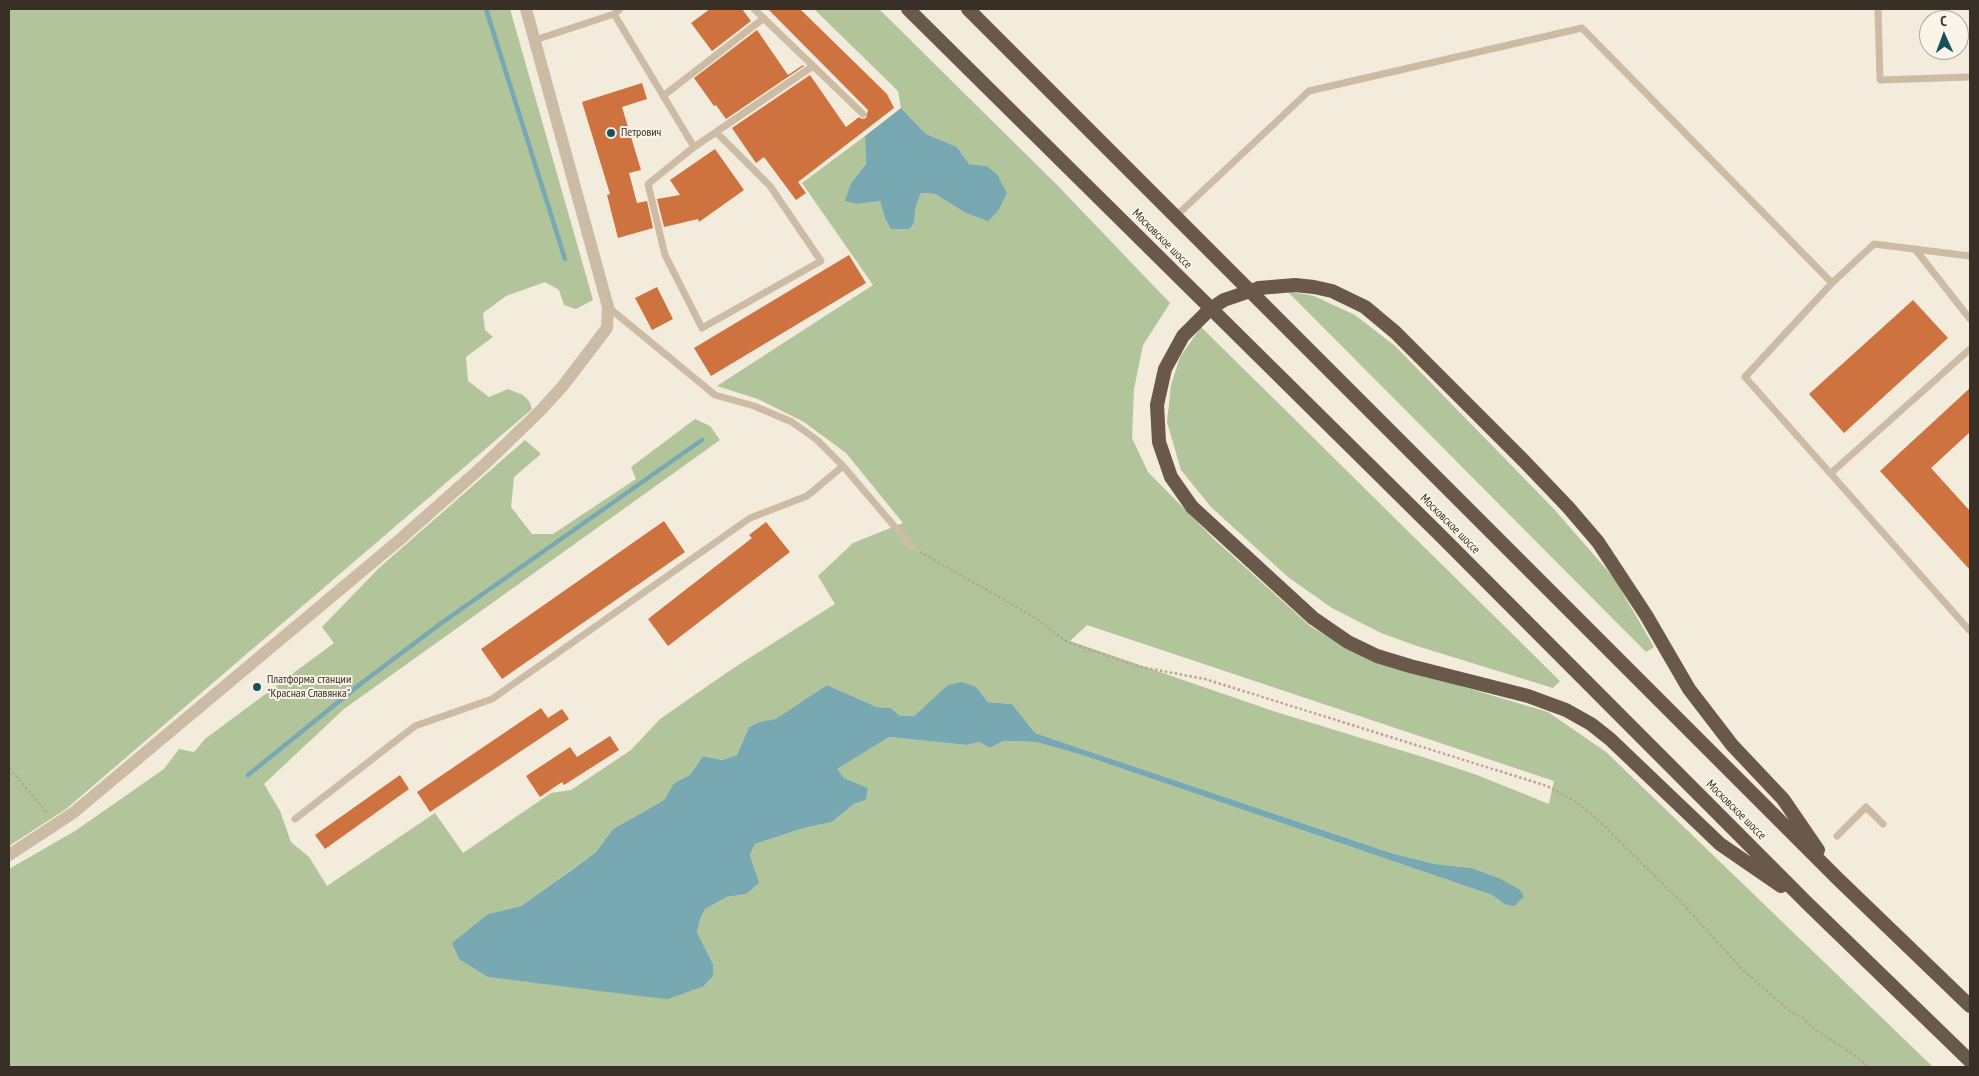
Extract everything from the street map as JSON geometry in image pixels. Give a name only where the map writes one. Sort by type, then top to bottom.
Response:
[{"type":"highway","name":"Московское шоссе","points":[[908,9],[1441,536],[1808,904],[1970,1061]]},
{"type":"highway","name":"Московское шоссе","points":[[968,9],[1838,879],[1970,1006]]},
{"type":"highway","points":[[1808,904],[1720,844],[1610,739],[1591,724],[1566,710],[1528,696],[1410,666],[1377,656],[1348,642],[1313,618],[1192,507],[1176,485],[1164,460],[1158,433],[1157,405],[1160,387],[1169,360],[1183,336],[1195,322],[1224,300],[1242,293],[1277,286],[1295,285],[1332,291],[1349,298],[1365,307],[1395,332],[1524,461],[1598,542],[1646,615],[1689,689],[1732,745],[1783,799],[1838,879]]},
{"type":"street","points":[[9,855],[73,813],[397,542],[483,466],[539,412],[588,356],[607,328],[608,307],[526,9]]},
{"type":"lane","points":[[754,9],[863,114]]},
{"type":"lane","points":[[1878,9],[1880,80],[1970,77]]},
{"type":"lane","points":[[535,40],[617,11],[663,96],[694,147]]},
{"type":"lane","points":[[663,96],[764,18]]},
{"type":"lane","points":[[1175,217],[1308,91],[1582,28],[1832,283]]},
{"type":"lane","points":[[716,132],[770,186],[820,261],[702,328],[665,255],[648,184],[694,147],[716,132],[813,66]]},
{"type":"lane","points":[[1970,256],[1874,244],[1832,283],[1746,377],[1970,631]]},
{"type":"lane","points":[[1915,249],[1970,318]]},
{"type":"lane","points":[[608,307],[715,396],[754,406],[792,422],[817,440],[843,466],[912,547]]},
{"type":"lane","points":[[1831,474],[1970,349]]},
{"type":"lane","points":[[295,819],[415,726],[492,698],[750,518],[807,496],[843,466]]},
{"type":"lane","points":[[1837,836],[1866,808],[1884,824]]},
{"type":"path","points":[[912,547],[1034,617],[1067,642],[1141,667],[1205,678],[1547,786],[1575,801],[1597,819],[1680,901],[1743,970],[1791,1012],[1802,1017],[1813,1028],[1868,1067]]},
{"type":"path","points":[[9,768],[56,824]]},
{"type":"green space","points":[[9,9],[510,9],[593,300],[576,309],[564,305],[559,290],[545,282],[506,296],[483,313],[485,330],[493,337],[466,357],[468,381],[489,397],[508,389],[523,395],[529,401],[532,409],[66,809],[9,846]]},
{"type":"green space","points":[[814,9],[879,9],[1059,187],[1170,303],[1143,345],[1134,389],[1132,438],[1148,472],[1215,540],[1310,626],[1352,651],[1386,664],[1548,712],[1606,752],[1933,1067],[9,1067],[9,869],[75,831],[164,769],[179,749],[194,752],[205,739],[334,643],[322,627],[379,568],[525,440],[541,454],[514,477],[511,507],[532,534],[553,534],[636,479],[631,467],[695,419],[710,426],[720,440],[344,709],[264,784],[280,811],[291,842],[309,857],[327,886],[435,813],[463,853],[551,793],[571,790],[631,750],[660,719],[732,669],[835,604],[818,576],[853,543],[903,523],[846,453],[804,422],[758,399],[717,386],[873,285],[802,183],[865,136],[866,164],[851,183],[858,204],[880,201],[885,218],[914,223],[916,206],[921,193],[935,194],[964,212],[997,174],[987,166],[969,164],[957,147],[926,134],[901,108],[898,91]],"holes":[[[1087,625],[1554,781],[1549,804],[1477,775],[1273,711],[1070,641]],[[827,685],[877,707],[891,708],[900,716],[914,716],[924,707],[976,687],[988,702],[1012,704],[1035,733],[1391,853],[1435,864],[1472,868],[1499,878],[1504,904],[1492,895],[1082,755],[1036,742],[1003,741],[990,748],[979,742],[966,745],[889,737],[836,769],[844,778],[868,788],[866,800],[854,804],[832,822],[804,828],[755,844],[750,855],[755,870],[746,894],[727,897],[705,909],[697,932],[713,964],[713,976],[704,986],[568,986],[488,977],[488,914],[521,906],[596,852],[613,829],[664,800],[674,783],[690,775],[703,756],[722,760],[737,755],[749,727],[759,722],[776,720]]]},
{"type":"green space","points":[[1287,291],[1314,296],[1355,315],[1395,346],[1553,508],[1614,578],[1654,647],[1646,652]]},
{"type":"green space","points":[[1201,327],[1560,681],[1553,688],[1381,633],[1332,608],[1288,577],[1211,507],[1181,470],[1167,422],[1171,385],[1180,357]]},
{"type":"water","points":[[901,108],[926,134],[957,147],[969,164],[987,166],[997,174],[1007,193],[998,211],[988,221],[964,212],[935,194],[921,193],[916,206],[914,223],[909,229],[891,229],[885,218],[880,201],[858,204],[845,201],[851,183],[866,164],[865,136]]},
{"type":"water","points":[[962,682],[976,687],[988,702],[1012,704],[1035,733],[1391,853],[1435,864],[1472,868],[1499,878],[1520,890],[1524,897],[1514,906],[1504,904],[1492,895],[1082,755],[1036,742],[1003,741],[990,748],[979,742],[966,745],[889,737],[837,769],[844,778],[868,788],[866,800],[854,804],[832,822],[804,828],[755,844],[750,855],[759,883],[746,894],[727,897],[705,909],[697,932],[713,964],[713,976],[704,986],[668,999],[648,997],[488,977],[459,959],[452,943],[488,914],[521,906],[573,869],[596,852],[613,829],[664,800],[674,783],[690,775],[703,756],[722,760],[737,755],[749,727],[759,722],[776,719],[827,685],[877,707],[891,708],[900,716],[914,716],[948,685]]},
{"type":"building","points":[[710,9],[742,9],[751,21],[712,51],[691,23]]},
{"type":"building","points":[[768,9],[800,9],[887,94],[894,108],[798,182],[806,193],[796,200],[764,157],[756,163],[732,128],[810,75],[846,127],[859,117],[862,119],[866,118],[868,110]]},
{"type":"building","points":[[757,30],[788,75],[804,66],[726,119],[694,78]]},
{"type":"building","name":"Петрович","points":[[642,83],[647,99],[622,107],[641,170],[629,173],[637,203],[647,201],[653,228],[618,238],[607,195],[610,194],[582,102]]},
{"type":"building","points":[[715,149],[744,190],[699,222],[698,219],[664,227],[657,199],[680,195],[670,180]]},
{"type":"building","points":[[849,255],[866,283],[711,376],[694,348]]},
{"type":"building","points":[[657,287],[673,319],[652,330],[635,298]]},
{"type":"building","points":[[1913,300],[1948,338],[1844,433],[1809,394]]},
{"type":"building","points":[[1970,388],[1970,432],[1931,468],[1970,511],[1970,570],[1880,471]]},
{"type":"building","points":[[664,521],[685,552],[502,679],[481,649]]},
{"type":"building","points":[[766,522],[790,552],[668,646],[648,619],[752,538],[749,535]]},
{"type":"building","points":[[541,708],[548,718],[562,709],[569,719],[430,812],[417,792]]},
{"type":"building","points":[[610,736],[619,750],[564,785],[562,782],[540,797],[526,776],[570,747],[577,757]]},
{"type":"building","points":[[400,775],[409,789],[325,849],[315,835]]},
{"type":"waterway","points":[[486,9],[565,259]]},
{"type":"waterway","points":[[248,775],[363,682],[440,624],[702,440]]},
{"type":"place","name":"Петрович","points":[[611,133]]},
{"type":"place","name":"Платформа станции \"Красная Славянка\"","points":[[257,687]]}]
